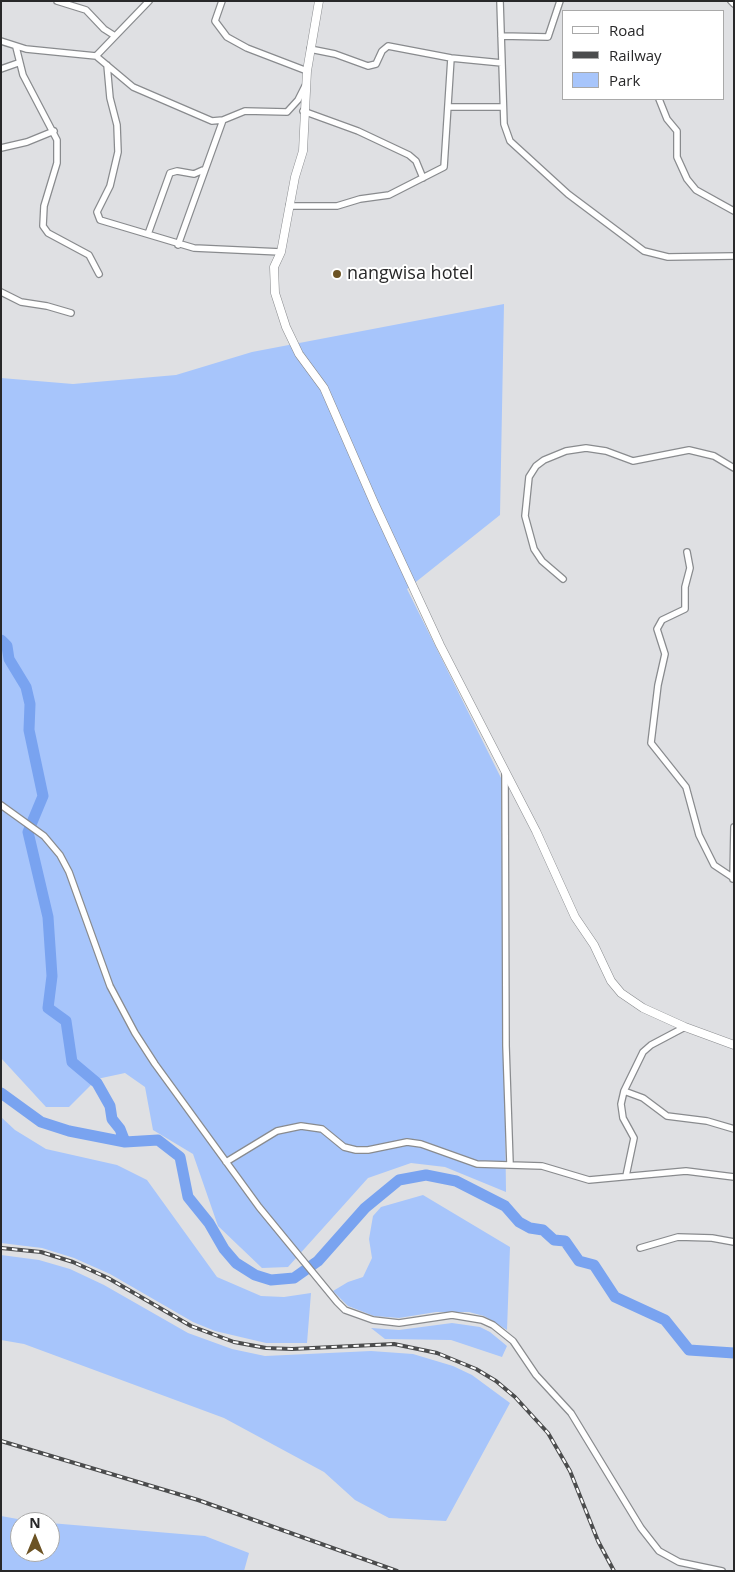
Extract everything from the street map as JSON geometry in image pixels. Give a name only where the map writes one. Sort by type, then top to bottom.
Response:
[{"type":"street","points":[[56,1],[86,10],[104,29],[115,36]]},
{"type":"street","points":[[96,56],[149,1]]},
{"type":"street","points":[[222,1],[215,21],[227,37],[247,48],[307,71]]},
{"type":"street","points":[[320,1],[307,71],[303,111],[303,151],[289,206],[281,252],[274,267],[274,280],[280,310],[294,346],[324,388],[374,505],[433,631],[536,831],[575,917],[594,945],[611,981],[621,993],[643,1008],[734,1046]]},
{"type":"street","points":[[500,1],[503,107],[505,132],[510,141],[568,194],[639,248],[660,256],[734,256]]},
{"type":"street","points":[[502,36],[548,37],[560,1]]},
{"type":"street","points":[[1,41],[16,47],[96,56],[124,81],[138,90],[204,118],[223,120],[245,111],[287,112],[298,100],[306,85]]},
{"type":"street","points":[[310,49],[335,54],[368,66],[376,64],[382,51],[388,46],[451,58],[502,63]]},
{"type":"street","points":[[16,47],[18,62],[36,103],[54,131],[58,149],[57,163],[44,206],[43,226],[48,233],[88,255],[99,274]]},
{"type":"street","points":[[289,206],[337,206],[360,199],[389,195],[446,165],[451,58]]},
{"type":"street","points":[[1,69],[18,62]]},
{"type":"street","points":[[107,65],[110,98],[117,125],[118,152],[110,186],[97,215],[105,223],[148,234],[178,245],[222,250],[281,252]]},
{"type":"street","points":[[658,100],[667,119],[677,131],[677,157],[687,179],[701,193],[734,211]]},
{"type":"street","points":[[448,106],[503,107]]},
{"type":"street","points":[[303,111],[358,131],[409,154],[416,161],[423,178]]},
{"type":"street","points":[[178,245],[203,170],[223,120]]},
{"type":"street","points":[[1,148],[27,142],[54,131]]},
{"type":"street","points":[[148,234],[170,173],[176,170],[194,174],[203,170]]},
{"type":"street","points":[[1,292],[14,299],[71,313]]},
{"type":"street","points":[[564,579],[542,561],[534,550],[525,516],[529,478],[536,466],[544,460],[566,451],[586,448],[606,451],[633,461],[689,450],[714,456],[734,468]]},
{"type":"street","points":[[686,552],[690,568],[685,587],[685,609],[662,620],[657,629],[665,654],[658,685],[651,743],[686,787],[699,835],[714,865],[733,879]]},
{"type":"street","points":[[504,771],[506,1030],[510,1164]]},
{"type":"street","points":[[1,805],[52,844],[68,872],[110,986],[134,1032],[226,1162],[299,1257],[345,1310],[373,1320],[399,1323],[452,1315],[482,1320],[493,1325],[513,1342],[536,1375],[575,1419],[641,1528],[659,1551],[679,1562],[722,1571]]},
{"type":"street","points":[[733,879],[734,827]]},
{"type":"street","points":[[626,1176],[634,1138],[623,1118],[621,1104],[624,1091],[643,1052],[651,1045],[685,1027]]},
{"type":"street","points":[[624,1091],[643,1098],[667,1116],[707,1121],[734,1129]]},
{"type":"street","points":[[226,1162],[277,1131],[301,1126],[322,1129],[344,1147],[356,1150],[376,1149],[396,1142],[407,1142],[421,1144],[477,1164],[542,1166],[589,1180],[692,1171],[734,1176]]},
{"type":"street","points":[[640,1248],[678,1237],[712,1238],[734,1242]]},
{"type":"green space","points":[[504,304],[500,515],[407,589],[501,778],[506,1192],[445,1167],[411,1163],[368,1178],[288,1267],[262,1268],[218,1226],[193,1154],[153,1130],[145,1087],[125,1073],[97,1079],[69,1107],[46,1107],[1,1058],[1,378],[73,384],[176,375],[252,352]]},
{"type":"green space","points":[[1,1117],[15,1130],[46,1149],[117,1165],[147,1180],[217,1277],[261,1296],[284,1297],[311,1293],[307,1343],[266,1343],[215,1331],[193,1322],[110,1274],[74,1258],[42,1248],[1,1243]]},
{"type":"green space","points":[[423,1195],[510,1247],[507,1330],[484,1316],[469,1312],[436,1312],[399,1318],[374,1316],[348,1306],[333,1291],[348,1282],[363,1277],[372,1258],[369,1239],[373,1216],[381,1207]]},
{"type":"green space","points":[[1,1255],[39,1260],[70,1269],[104,1285],[188,1333],[232,1349],[265,1356],[371,1351],[413,1354],[453,1366],[472,1375],[510,1403],[446,1521],[389,1518],[355,1500],[324,1472],[224,1418],[24,1344],[1,1340]]},
{"type":"green space","points":[[452,1323],[480,1327],[490,1332],[507,1346],[502,1357],[451,1340],[385,1339],[371,1328],[399,1330]]},
{"type":"green space","points":[[1,1516],[10,1518],[10,1562],[60,1562],[60,1524],[205,1536],[249,1553],[244,1571],[1,1571]]},
{"type":"waterway","points":[[1,640],[7,646],[9,659],[26,687],[30,704],[29,730],[43,796],[28,832],[48,917],[52,976],[48,1008],[66,1021],[72,1062],[97,1083],[110,1106],[112,1119],[120,1129],[125,1142]]},
{"type":"waterway","points":[[1,1093],[41,1122],[69,1131],[125,1142],[158,1140],[180,1157],[188,1197],[209,1223],[224,1249],[236,1263],[255,1275],[271,1280],[294,1278],[318,1261],[365,1208],[399,1180],[426,1175],[456,1181],[505,1206],[519,1222],[530,1228],[543,1230],[554,1240],[565,1241],[579,1261],[594,1265],[615,1297],[665,1320],[689,1350],[734,1353]]},
{"type":"railway","points":[[1,1248],[41,1252],[73,1262],[108,1278],[191,1326],[234,1342],[266,1348],[292,1349],[394,1344],[437,1353],[476,1369],[496,1381],[515,1397],[548,1433],[570,1471],[598,1541],[614,1571]]},
{"type":"railway","points":[[1,1441],[198,1500],[397,1571]]},
{"type":"place","name":"nangwisa hotel","points":[[337,274]]}]
